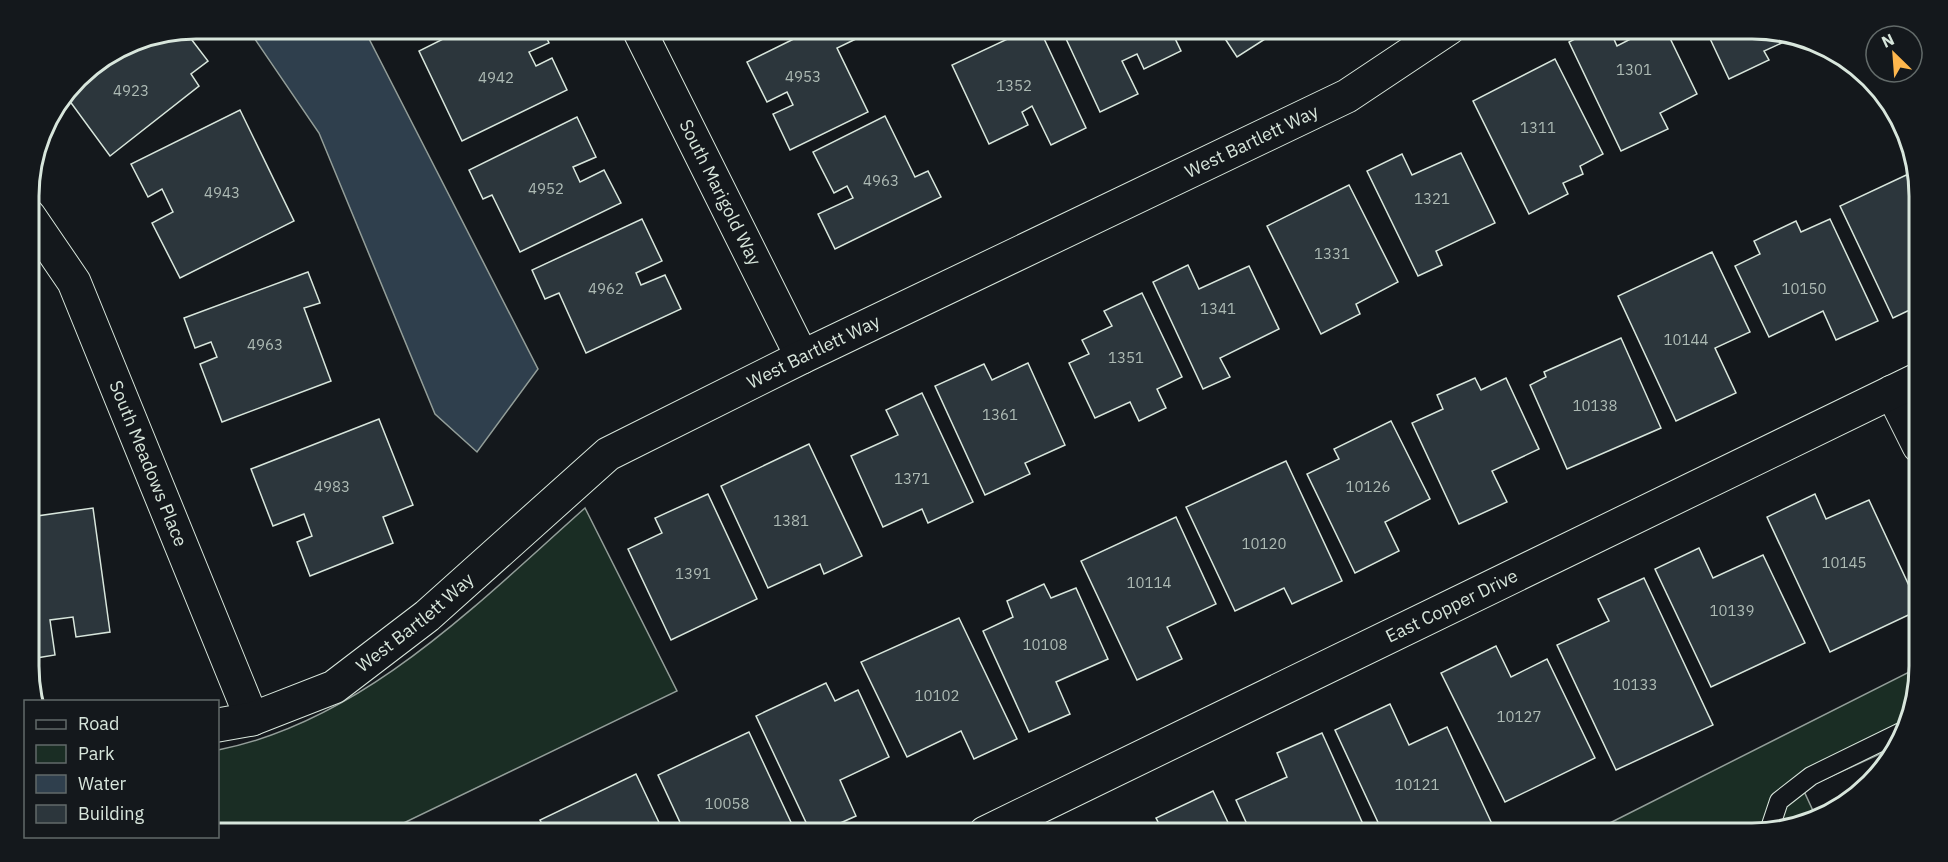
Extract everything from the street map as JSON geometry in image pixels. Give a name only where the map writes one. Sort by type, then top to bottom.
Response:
[{"type":"street","name":"South Marigold Way","points":[[643,39],[802,357]]},
{"type":"street","name":"West Bartlett Way","points":[[219,725],[252,719],[334,687],[427,616],[608,454],[802,357],[1347,96],[1432,39]]},
{"type":"street","name":"South Meadows Place","points":[[39,231],[74,282],[252,719]]},
{"type":"street","points":[[1905,386],[1909,403]]},
{"type":"street","name":"East Copper Drive","points":[[1007,823],[1905,386]]},
{"type":"lane","points":[[1772,822],[1779,801],[1811,776],[1892,736]]},
{"type":"green space","points":[[585,508],[677,691],[404,823],[219,823],[219,750],[271,735],[321,714],[369,686],[415,654],[503,582]]},
{"type":"green space","points":[[1909,672],[1904,707],[1883,753],[1803,789],[1813,811],[1783,820],[1762,823],[1610,823]]},
{"type":"water","points":[[255,39],[369,39],[538,369],[477,452],[435,414],[319,133]]},
{"type":"building","points":[[191,39],[208,61],[191,74],[199,86],[110,156],[71,100],[100,71],[117,60],[145,47],[175,40]]},
{"type":"building","points":[[443,39],[547,39],[549,43],[529,52],[536,66],[552,58],[567,90],[462,141],[419,51]]},
{"type":"building","points":[[794,39],[856,39],[837,48],[868,112],[790,150],[773,114],[793,105],[787,92],[767,102],[747,62]]},
{"type":"building","points":[[1008,39],[1044,39],[1086,128],[1051,145],[1032,106],[1022,112],[1028,125],[989,144],[952,65]]},
{"type":"building","points":[[1066,39],[1175,39],[1181,51],[1144,69],[1137,54],[1122,61],[1138,94],[1100,112]]},
{"type":"building","points":[[1225,39],[1265,39],[1237,57]]},
{"type":"building","points":[[1575,39],[1614,39],[1617,46],[1631,39],[1670,39],[1697,94],[1660,113],[1668,129],[1621,151],[1569,42]]},
{"type":"building","points":[[1710,39],[1784,42],[1764,51],[1769,60],[1729,79]]},
{"type":"building","points":[[1555,59],[1603,154],[1580,166],[1583,174],[1563,183],[1568,194],[1529,214],[1473,101]]},
{"type":"building","points":[[240,110],[294,221],[180,278],[152,223],[173,212],[162,189],[148,197],[131,164]]},
{"type":"building","points":[[885,116],[915,177],[928,171],[941,197],[835,249],[818,214],[853,198],[847,186],[834,193],[813,152]]},
{"type":"building","points":[[577,117],[596,157],[573,167],[580,182],[604,170],[621,203],[520,252],[492,195],[483,199],[469,170]]},
{"type":"building","points":[[1461,153],[1495,223],[1436,251],[1442,265],[1418,276],[1367,171],[1402,154],[1412,175]]},
{"type":"building","points":[[1908,174],[1909,310],[1893,318],[1840,206]]},
{"type":"building","points":[[1349,185],[1398,282],[1356,304],[1360,314],[1321,334],[1267,226]]},
{"type":"building","points":[[642,219],[662,261],[636,273],[641,285],[665,275],[681,309],[586,353],[559,293],[545,299],[532,270]]},
{"type":"building","points":[[1830,219],[1878,321],[1836,340],[1823,311],[1769,337],[1735,266],[1760,254],[1754,241],[1796,221],[1801,232]]},
{"type":"building","points":[[1712,252],[1750,332],[1715,348],[1736,393],[1676,421],[1618,296]]},
{"type":"building","points":[[1188,265],[1199,289],[1249,266],[1279,329],[1220,358],[1230,377],[1203,389],[1153,282]]},
{"type":"building","points":[[308,272],[320,303],[304,308],[331,381],[222,422],[200,364],[217,357],[211,342],[195,348],[184,318]]},
{"type":"building","points":[[1142,293],[1182,377],[1157,389],[1166,408],[1139,421],[1130,402],[1095,418],[1069,363],[1089,354],[1082,340],[1112,326],[1104,311]]},
{"type":"building","points":[[1621,338],[1661,428],[1567,469],[1530,385],[1546,377],[1544,372]]},
{"type":"building","points":[[1028,363],[1065,445],[1025,463],[1030,474],[985,495],[935,386],[984,364],[992,380]]},
{"type":"building","points":[[1475,378],[1481,390],[1506,378],[1539,449],[1492,471],[1507,502],[1459,524],[1412,423],[1443,409],[1437,395]]},
{"type":"building","points":[[922,393],[973,502],[928,523],[922,509],[883,527],[851,456],[898,435],[886,410]]},
{"type":"building","points":[[379,419],[413,505],[383,517],[393,543],[310,576],[297,542],[312,536],[304,514],[273,526],[251,469]]},
{"type":"building","points":[[1391,421],[1430,499],[1385,522],[1399,551],[1355,573],[1307,474],[1339,459],[1334,449]]},
{"type":"building","points":[[809,444],[862,556],[824,574],[820,564],[768,588],[721,486]]},
{"type":"building","points":[[1286,461],[1342,581],[1292,604],[1284,588],[1235,611],[1186,507]]},
{"type":"building","points":[[708,494],[757,599],[671,640],[628,549],[662,533],[655,518]]},
{"type":"building","points":[[1815,494],[1826,519],[1869,500],[1909,586],[1909,615],[1830,652],[1767,517]]},
{"type":"building","points":[[93,508],[110,632],[76,637],[73,617],[50,620],[55,655],[39,658],[39,516]]},
{"type":"building","points":[[1176,517],[1216,604],[1167,627],[1182,659],[1137,680],[1081,561]]},
{"type":"building","points":[[1699,548],[1713,578],[1763,555],[1805,643],[1711,687],[1655,569]]},
{"type":"building","points":[[1644,578],[1713,725],[1616,770],[1557,645],[1609,621],[1598,599]]},
{"type":"building","points":[[1044,584],[1051,598],[1076,588],[1108,659],[1056,682],[1070,714],[1029,732],[983,631],[1013,617],[1007,601]]},
{"type":"building","points":[[959,618],[1017,739],[974,759],[961,731],[907,757],[861,662]]},
{"type":"building","points":[[1496,646],[1511,677],[1547,659],[1595,758],[1505,802],[1441,673]]},
{"type":"building","points":[[826,683],[835,701],[858,690],[889,757],[840,780],[856,816],[840,823],[806,823],[756,716]]},
{"type":"building","points":[[1390,704],[1409,745],[1447,727],[1492,823],[1378,823],[1335,730]]},
{"type":"building","points":[[749,732],[791,823],[680,823],[658,775]]},
{"type":"building","points":[[1322,733],[1362,823],[1246,823],[1236,800],[1287,777],[1277,753]]},
{"type":"building","points":[[636,774],[659,823],[542,823],[540,820]]},
{"type":"building","points":[[1213,791],[1228,823],[1159,823],[1156,818]]}]
